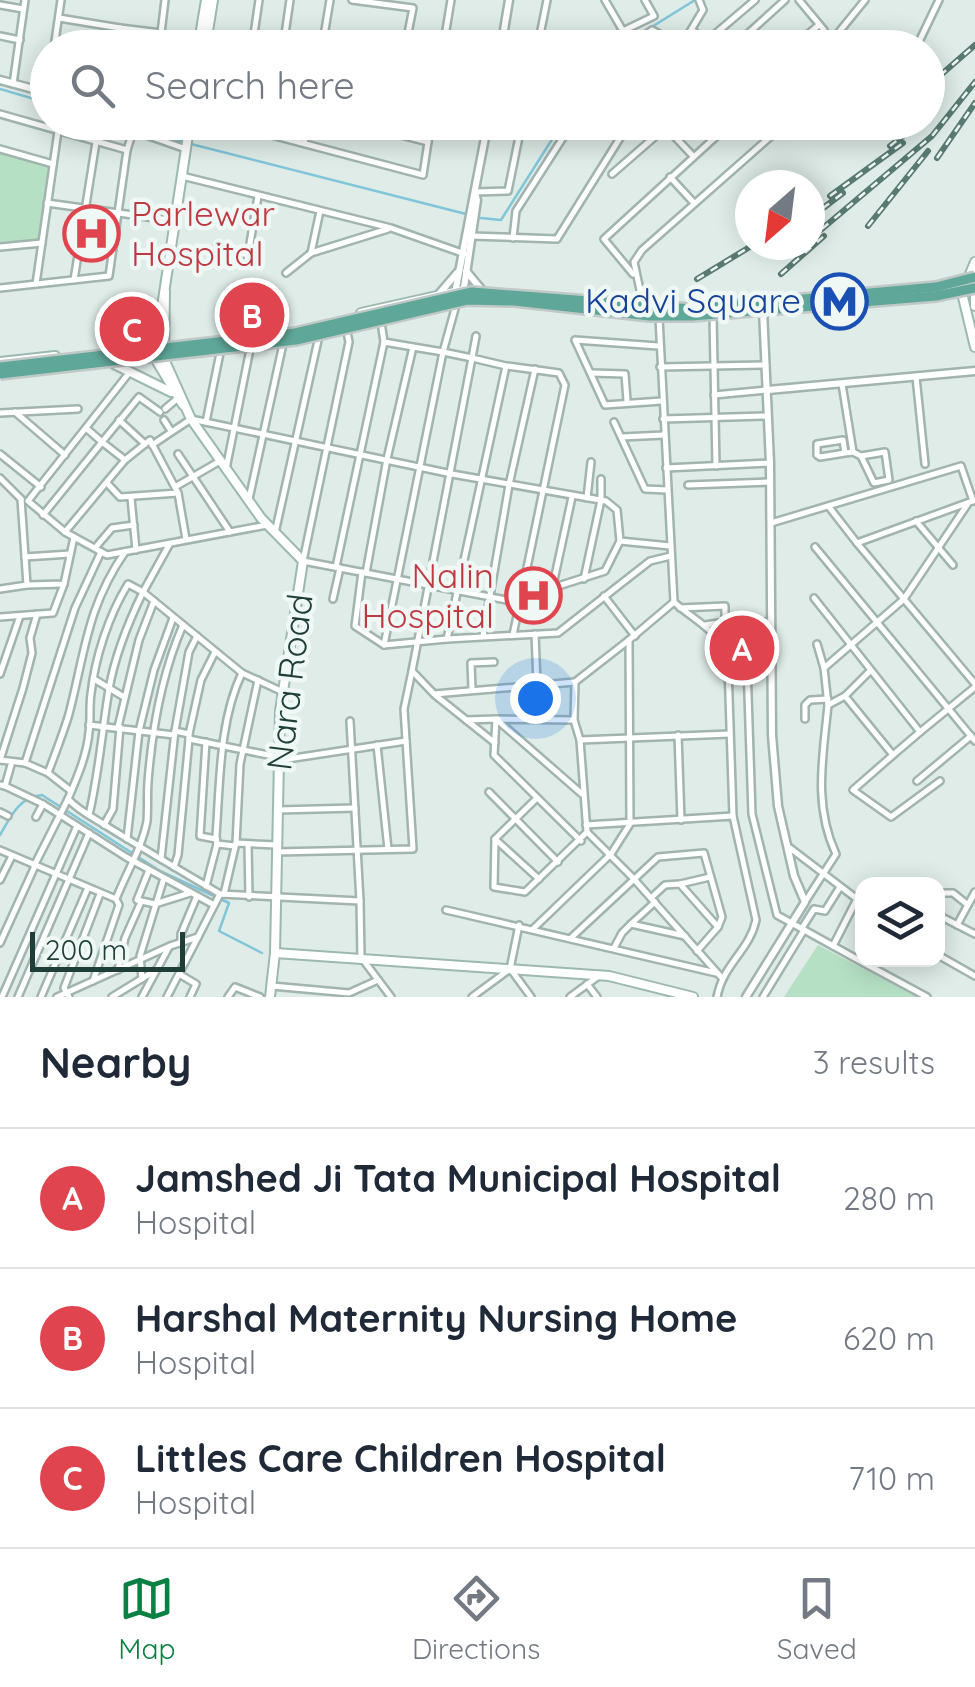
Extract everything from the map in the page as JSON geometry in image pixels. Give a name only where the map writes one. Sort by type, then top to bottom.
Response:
[{"type":"main road","points":[[200,30],[209,1]]},
{"type":"main road","points":[[176,396],[160,359],[160,346],[187,140]]},
{"type":"main road","points":[[975,262],[973,276],[962,293],[975,347]]},
{"type":"main road","points":[[0,370],[244,336],[459,291],[481,289],[692,306],[935,284],[973,276]]},
{"type":"main road","points":[[0,370],[280,335],[472,292],[692,308],[936,287],[973,276]]},
{"type":"main road","points":[[0,370],[281,342],[467,300],[514,300],[650,316],[692,316],[936,296],[975,289]]},
{"type":"main road","points":[[0,370],[114,364],[250,349],[460,304],[522,304],[659,318],[936,299],[975,289]]},
{"type":"main road","points":[[975,289],[975,306]]},
{"type":"main road","points":[[162,327],[176,344]]},
{"type":"main road","points":[[140,348],[162,327]]},
{"type":"main road","name":"Nara Road","points":[[160,359],[192,419],[249,502],[303,561],[283,692],[278,758],[276,953],[270,997]]},
{"type":"main road","points":[[114,364],[176,396],[187,408]]},
{"type":"main road","points":[[276,953],[600,975],[693,997]]},
{"type":"street","points":[[13,84],[25,0]]},
{"type":"street","points":[[56,30],[61,0]]},
{"type":"street","points":[[161,30],[166,0]]},
{"type":"street","points":[[195,0],[209,1]]},
{"type":"street","points":[[255,30],[259,0]]},
{"type":"street","points":[[286,30],[290,0]]},
{"type":"street","points":[[325,30],[330,0]]},
{"type":"street","points":[[352,0],[413,8]]},
{"type":"street","points":[[409,30],[414,0]]},
{"type":"street","points":[[446,30],[451,0]]},
{"type":"street","points":[[504,30],[509,0]]},
{"type":"street","points":[[541,30],[547,0]]},
{"type":"street","points":[[606,0],[622,30]]},
{"type":"street","points":[[627,30],[654,16],[645,0]]},
{"type":"street","points":[[692,30],[703,10],[699,0]]},
{"type":"street","points":[[720,30],[755,0]]},
{"type":"street","points":[[752,30],[785,0]]},
{"type":"street","points":[[799,0],[822,30]]},
{"type":"street","points":[[840,30],[865,0]]},
{"type":"street","points":[[925,30],[939,0]]},
{"type":"street","points":[[0,4],[23,9]]},
{"type":"street","points":[[58,18],[136,30]]},
{"type":"street","points":[[644,21],[652,30]]},
{"type":"street","points":[[814,30],[820,25]]},
{"type":"street","points":[[0,36],[20,40]]},
{"type":"street","points":[[0,80],[30,88]]},
{"type":"street","points":[[0,114],[30,123]]},
{"type":"street","points":[[36,284],[57,140]]},
{"type":"street","points":[[89,140],[127,150]]},
{"type":"street","points":[[0,288],[109,276],[131,140]]},
{"type":"street","points":[[158,140],[186,149]]},
{"type":"street","points":[[289,140],[423,175],[428,142],[420,140]]},
{"type":"street","points":[[304,144],[305,140]]},
{"type":"street","points":[[384,645],[443,352],[460,304],[471,199],[487,140]]},
{"type":"street","points":[[475,192],[508,191],[518,140]]},
{"type":"street","points":[[513,238],[516,211],[561,140]]},
{"type":"street","points":[[471,236],[557,238],[619,140]]},
{"type":"street","points":[[612,174],[647,140]]},
{"type":"street","points":[[678,140],[694,156]]},
{"type":"street","points":[[635,276],[604,238],[712,140]]},
{"type":"street","points":[[643,304],[634,262],[642,250],[767,140]]},
{"type":"street","points":[[74,280],[96,142]]},
{"type":"street","points":[[0,149],[53,164]]},
{"type":"street","points":[[182,176],[391,228],[464,253]]},
{"type":"street","points":[[670,177],[694,204]]},
{"type":"street","points":[[464,253],[471,236],[475,192]]},
{"type":"street","points":[[217,248],[247,258],[258,196]]},
{"type":"street","points":[[48,203],[176,221]]},
{"type":"street","points":[[310,253],[320,210]]},
{"type":"street","points":[[286,273],[310,253],[391,228]]},
{"type":"street","points":[[0,247],[42,244]]},
{"type":"street","points":[[236,262],[238,252]]},
{"type":"street","points":[[461,271],[481,289]]},
{"type":"street","points":[[438,295],[461,271]]},
{"type":"street","points":[[239,289],[244,336]]},
{"type":"street","points":[[762,299],[768,390],[771,665],[778,806],[804,902]]},
{"type":"street","points":[[712,316],[716,466]]},
{"type":"street","points":[[344,318],[349,342],[303,561],[548,608],[572,497]]},
{"type":"street","points":[[659,318],[674,602],[722,642],[728,666],[732,816],[756,920],[753,934],[719,976],[718,997]]},
{"type":"street","points":[[333,599],[384,342],[381,322]]},
{"type":"street","points":[[275,533],[319,336]]},
{"type":"street","points":[[206,742],[200,836],[276,849],[413,849],[404,709],[476,336]]},
{"type":"street","points":[[660,346],[575,340],[606,404],[662,401]]},
{"type":"street","points":[[384,342],[560,373],[565,385],[513,635]]},
{"type":"street","points":[[249,502],[283,344]]},
{"type":"street","points":[[414,346],[387,459],[355,626],[384,645],[558,632],[650,560],[671,556]]},
{"type":"street","points":[[226,469],[250,349]]},
{"type":"street","points":[[206,422],[220,353]]},
{"type":"street","points":[[660,367],[766,365]]},
{"type":"street","points":[[447,638],[506,366]]},
{"type":"street","points":[[483,636],[534,369]]},
{"type":"street","points":[[714,395],[975,370]]},
{"type":"street","points":[[24,500],[41,487],[131,371]]},
{"type":"street","points":[[591,373],[625,374],[627,402]]},
{"type":"street","points":[[916,376],[925,464]]},
{"type":"street","points":[[842,384],[848,452]]},
{"type":"street","points":[[44,515],[139,397],[162,411],[176,396]]},
{"type":"street","points":[[0,413],[78,408]]},
{"type":"street","points":[[15,412],[66,455]]},
{"type":"street","points":[[663,419],[768,416]]},
{"type":"street","points":[[65,532],[125,460],[192,419],[614,505],[620,541],[605,571],[552,588]]},
{"type":"street","points":[[119,420],[149,445],[177,490],[186,540]]},
{"type":"street","points":[[164,420],[171,431]]},
{"type":"street","points":[[614,422],[644,489],[667,490]]},
{"type":"street","points":[[86,428],[125,460]]},
{"type":"street","points":[[621,437],[664,436]]},
{"type":"street","points":[[848,452],[842,440],[817,444],[820,457],[885,452],[889,480],[874,483],[862,456]]},
{"type":"street","points":[[0,454],[41,487]]},
{"type":"street","points":[[178,454],[230,532]]},
{"type":"street","points":[[107,483],[120,497],[177,490],[220,460]]},
{"type":"street","points":[[586,498],[591,462]]},
{"type":"street","points":[[666,468],[770,464]]},
{"type":"street","points":[[771,523],[960,466],[972,501]]},
{"type":"street","points":[[0,478],[65,532],[108,555],[267,526]]},
{"type":"street","points":[[584,578],[601,500],[600,479]]},
{"type":"street","points":[[688,485],[770,482]]},
{"type":"street","points":[[132,496],[136,550]]},
{"type":"street","points":[[24,500],[27,584]]},
{"type":"street","points":[[857,544],[972,501]]},
{"type":"street","points":[[824,668],[904,599],[972,501]]},
{"type":"street","points":[[829,506],[975,686],[852,790],[891,817],[940,780]]},
{"type":"street","points":[[916,520],[953,564]]},
{"type":"street","points":[[24,763],[98,550],[112,528],[134,525]]},
{"type":"street","points":[[0,617],[53,613],[74,537]]},
{"type":"street","points":[[620,541],[670,546]]},
{"type":"street","points":[[89,815],[121,642],[170,543]]},
{"type":"street","points":[[816,547],[973,738],[916,780]]},
{"type":"street","points":[[48,773],[68,717],[96,603],[125,552]]},
{"type":"street","points":[[26,557],[70,554]]},
{"type":"street","points":[[0,589],[64,584]]},
{"type":"street","points":[[0,944],[4,923],[80,769],[94,679],[109,618],[128,584],[242,673],[283,692]]},
{"type":"street","points":[[533,928],[611,854],[630,824],[632,638],[604,596]]},
{"type":"street","points":[[814,598],[920,732]]},
{"type":"street","points":[[104,825],[112,809],[124,697],[142,629],[154,601]]},
{"type":"street","points":[[434,694],[575,682],[674,602]]},
{"type":"street","points":[[680,608],[724,606],[726,622]]},
{"type":"street","points":[[37,614],[30,638],[32,653],[0,760],[24,763],[48,773],[71,791]]},
{"type":"street","points":[[0,674],[20,616]]},
{"type":"street","points":[[127,839],[139,731],[154,670],[174,617]]},
{"type":"street","points":[[705,625],[770,622]]},
{"type":"street","points":[[94,981],[118,904],[116,899],[131,860],[141,847],[153,733],[173,648],[183,625]]},
{"type":"street","points":[[535,634],[537,683]]},
{"type":"street","points":[[162,860],[175,732],[190,652],[197,636]]},
{"type":"street","points":[[746,997],[836,854],[822,822],[828,702],[818,644]]},
{"type":"street","points":[[174,866],[189,737],[201,680],[215,651]]},
{"type":"street","points":[[472,689],[471,663],[494,662]]},
{"type":"street","points":[[747,665],[752,814],[778,914],[855,956]]},
{"type":"street","points":[[728,666],[771,665]]},
{"type":"street","points":[[412,671],[434,694],[495,742]]},
{"type":"street","points":[[805,719],[805,705],[810,700],[828,702],[845,696],[870,672]]},
{"type":"street","points":[[206,886],[216,841],[233,692],[242,673]]},
{"type":"street","points":[[94,679],[124,697]]},
{"type":"street","points":[[168,997],[221,894],[235,844],[242,749],[258,680]]},
{"type":"street","points":[[537,798],[495,839],[494,887],[525,892],[581,841],[587,828],[580,740],[574,720],[575,682]]},
{"type":"street","points":[[845,696],[894,755]]},
{"type":"street","points":[[496,719],[494,755],[581,841]]},
{"type":"street","points":[[496,719],[584,795]]},
{"type":"street","points":[[466,720],[574,720]]},
{"type":"street","points":[[350,721],[361,957],[389,996]]},
{"type":"street","points":[[89,726],[175,732],[278,758],[406,741]]},
{"type":"street","points":[[580,740],[730,734]]},
{"type":"street","points":[[678,735],[681,820]]},
{"type":"street","points":[[377,745],[388,850]]},
{"type":"street","points":[[12,764],[2,785],[60,813],[131,860],[215,904]]},
{"type":"street","points":[[489,792],[558,862]]},
{"type":"street","points":[[68,799],[104,825],[221,894],[360,901]]},
{"type":"street","points":[[36,817],[43,804]]},
{"type":"street","points":[[277,810],[354,808]]},
{"type":"street","points":[[0,812],[8,816]]},
{"type":"street","points":[[587,828],[732,816]]},
{"type":"street","points":[[2,997],[78,825]]},
{"type":"street","points":[[587,828],[719,976]]},
{"type":"street","points":[[18,997],[89,832]]},
{"type":"street","points":[[495,839],[540,879]]},
{"type":"street","points":[[248,844],[248,897]]},
{"type":"street","points":[[787,846],[855,898]]},
{"type":"street","points":[[0,850],[116,899]]},
{"type":"street","points":[[571,938],[658,856],[704,853],[722,917],[718,928],[697,950]]},
{"type":"street","points":[[0,880],[12,856]]},
{"type":"street","points":[[149,870],[137,900],[155,904],[194,894]]},
{"type":"street","points":[[614,948],[622,932],[665,885],[710,877]]},
{"type":"street","points":[[142,979],[140,960],[164,878]]},
{"type":"street","points":[[680,884],[718,928]]},
{"type":"street","points":[[763,997],[814,910],[824,911],[840,887]]},
{"type":"street","points":[[41,997],[87,888]]},
{"type":"street","points":[[945,892],[953,893],[968,905]]},
{"type":"street","points":[[957,925],[975,892]]},
{"type":"street","points":[[69,996],[100,893]]},
{"type":"street","points":[[181,942],[194,894]]},
{"type":"street","points":[[118,970],[125,938],[141,901]]},
{"type":"street","points":[[832,946],[855,903]]},
{"type":"street","points":[[446,910],[719,976]]},
{"type":"street","points":[[945,919],[975,934]]},
{"type":"street","points":[[631,924],[685,936]]},
{"type":"street","points":[[472,997],[510,968],[519,926]]},
{"type":"street","points":[[57,997],[69,996],[78,988],[198,937]]},
{"type":"street","points":[[142,997],[170,946]]},
{"type":"street","points":[[945,959],[975,976]]},
{"type":"street","points":[[875,967],[927,997]]},
{"type":"street","points":[[510,968],[531,997]]},
{"type":"street","points":[[112,997],[157,969]]},
{"type":"street","points":[[179,974],[196,984],[190,997]]},
{"type":"street","points":[[570,997],[600,975]]},
{"type":"street","points":[[272,986],[350,993],[378,980]]},
{"type":"street","points":[[588,984],[597,997]]},
{"type":"street","points":[[228,997],[235,987],[260,997]]},
{"type":"street","points":[[662,988],[669,997]]},
{"type":"green space","points":[[0,151],[48,166],[38,242],[0,244]]},
{"type":"green space","points":[[818,945],[917,997],[784,997]]},
{"type":"waterway","points":[[647,30],[695,0]]},
{"type":"waterway","points":[[0,89],[30,98]]},
{"type":"waterway","points":[[177,140],[184,142]]},
{"type":"waterway","points":[[481,218],[501,220],[552,140]]},
{"type":"waterway","points":[[191,144],[466,214]]},
{"type":"waterway","points":[[0,835],[27,799],[42,795],[160,871],[229,903],[219,931],[262,953]]},
{"type":"railway","points":[[945,71],[975,45]]},
{"type":"railway","points":[[945,120],[975,82]]},
{"type":"railway","points":[[937,158],[975,103]]},
{"type":"railway","points":[[890,146],[898,140]]},
{"type":"railway","points":[[825,226],[927,140]]},
{"type":"railway","points":[[830,196],[903,143]]},
{"type":"railway","points":[[868,226],[928,151]]},
{"type":"railway","points":[[825,207],[843,193]]},
{"type":"railway","points":[[697,279],[735,256]]},
{"type":"railway","points":[[781,274],[797,260]]},
{"type":"railway","points":[[0,369],[253,342],[465,295],[516,294],[689,311],[946,289],[975,282]]},
{"type":"place","name":"Parlewar Hospital","points":[[92,234]]},
{"type":"place","name":"Kadvi Square","points":[[840,301]]},
{"type":"place","name":"Harshal Maternity Nursing Home","points":[[252,315]]},
{"type":"place","name":"Littles Care Children Hospital","points":[[132,329]]},
{"type":"place","name":"Nalin Hospital","points":[[533,596]]},
{"type":"place","name":"Jamshed Ji Tata Municipal Hospital","points":[[742,648]]}]
